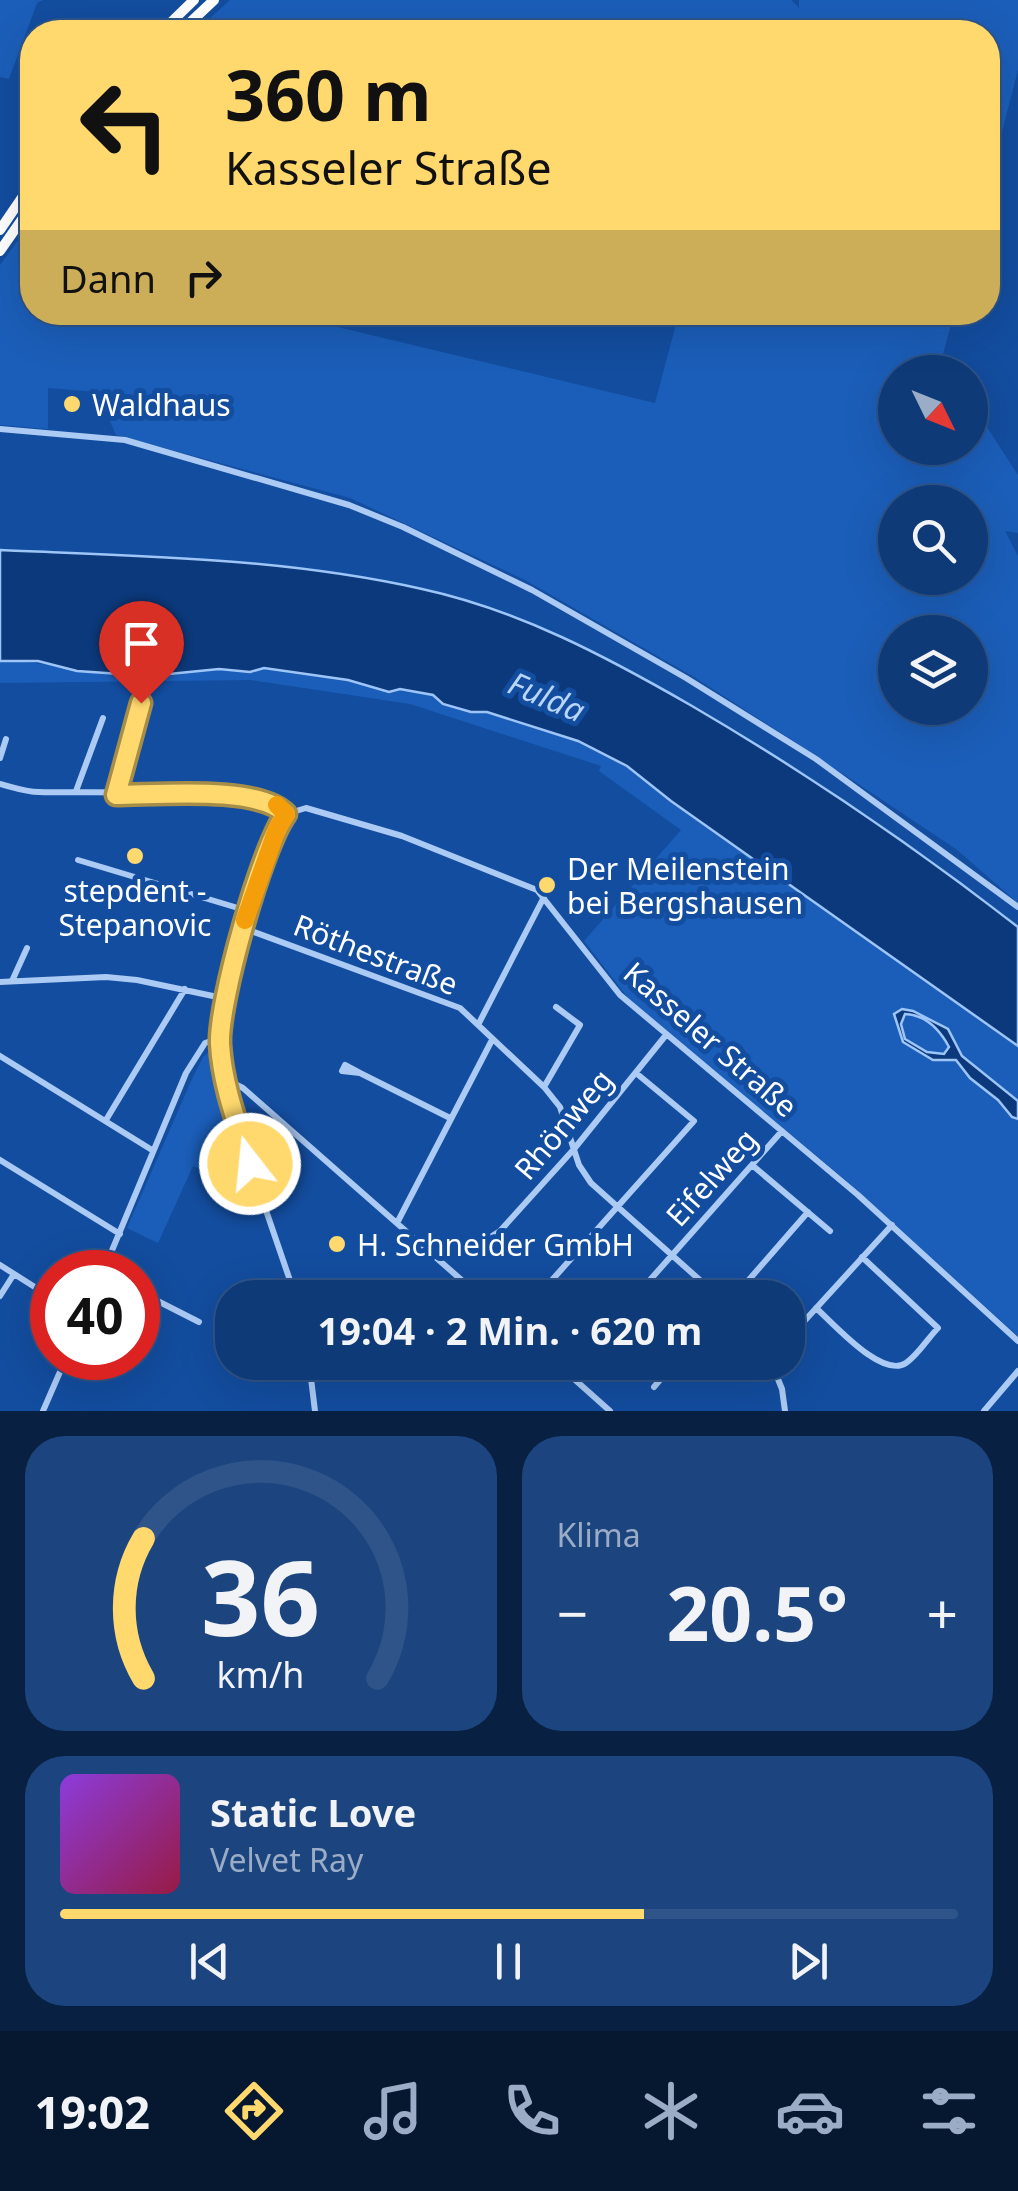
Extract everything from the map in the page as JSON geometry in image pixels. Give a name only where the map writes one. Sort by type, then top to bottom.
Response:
[{"type":"highway","points":[[173,20],[194,0]]},
{"type":"highway","points":[[193,20],[214,0]]},
{"type":"highway","points":[[0,230],[20,201]]},
{"type":"highway","points":[[0,251],[20,223]]},
{"type":"street","points":[[0,429],[125,440],[349,505],[404,527],[532,590],[686,678],[816,759],[1018,907]]},
{"type":"street","points":[[116,795],[144,691]]},
{"type":"street","points":[[76,791],[103,718]]},
{"type":"street","points":[[0,758],[6,739]]},
{"type":"street","name":"Kasseler Straße","points":[[0,784],[39,792],[240,797],[276,805],[286,814],[306,808],[402,836],[528,885],[544,897],[613,987],[892,1225],[1018,1340]]},
{"type":"street","points":[[286,814],[248,911],[220,1038],[225,1079],[290,1280]]},
{"type":"street","points":[[78,860],[248,911]]},
{"type":"street","points":[[477,1025],[544,897]]},
{"type":"street","name":"Röthestraße","points":[[243,928],[460,1008],[560,1106],[579,1165],[591,1184],[700,1280]]},
{"type":"street","points":[[12,982],[27,948]]},
{"type":"street","points":[[0,982],[106,977],[227,999]]},
{"type":"street","points":[[106,1120],[185,989]]},
{"type":"street","points":[[544,1087],[580,1026],[556,1006]]},
{"type":"street","name":"Rhönweg","points":[[489,1238],[500,1232],[574,1149],[666,1036]]},
{"type":"street","points":[[114,1250],[152,1150],[200,1050],[210,1039],[220,1038]]},
{"type":"street","points":[[398,1223],[492,1040]]},
{"type":"street","points":[[0,1056],[152,1150]]},
{"type":"street","points":[[360,1073],[450,1118]]},
{"type":"street","points":[[552,1280],[694,1122],[636,1073]]},
{"type":"street","points":[[225,1079],[244,1088],[462,1280]]},
{"type":"street","name":"Eifelweg","points":[[650,1280],[782,1132]]},
{"type":"street","points":[[0,1160],[120,1234]]},
{"type":"street","points":[[752,1165],[830,1231]]},
{"type":"street","points":[[749,1280],[808,1212]]},
{"type":"street","points":[[805,1320],[892,1225]]},
{"type":"street","points":[[816,1308],[875,1360],[892,1367],[905,1364],[938,1328],[862,1257]]},
{"type":"street","points":[[0,1265],[30,1284]]},
{"type":"street","points":[[0,1296],[14,1274]]},
{"type":"street","points":[[160,1302],[199,1322]]},
{"type":"street","points":[[984,1411],[1018,1370]]},
{"type":"street","points":[[43,1411],[56,1380]]},
{"type":"street","points":[[311,1380],[315,1411]]},
{"type":"street","points":[[576,1380],[610,1411]]},
{"type":"street","points":[[654,1387],[660,1380]]},
{"type":"street","points":[[779,1380],[786,1411]]},
{"type":"shaded area","points":[[0,0],[43,0],[37,3],[31,20],[20,20],[20,49],[9,79],[0,77]]},
{"type":"shaded area","points":[[230,0],[791,0],[799,8],[799,0],[1018,0],[1018,70],[1000,140],[1000,20],[208,20]]},
{"type":"shaded area","points":[[20,238],[20,325],[329,325],[655,403],[676,325],[951,325],[943,355],[878,355],[878,465],[988,465],[988,429],[1018,475],[1018,533],[1005,531],[1018,556],[1018,903],[956,849],[792,740],[694,677],[525,580],[350,498],[116,435],[97,392],[48,388],[48,429],[0,425],[0,265]]},
{"type":"shaded area","points":[[0,661],[128,675],[264,668],[348,680],[389,692],[400,689],[433,695],[444,704],[486,712],[578,741],[627,766],[1018,1047],[1018,1336],[849,1183],[628,998],[584,941],[681,830],[599,771],[601,766],[410,704],[251,680],[0,683]]},
{"type":"shaded area","points":[[215,1046],[223,1092],[243,1155],[229,1183],[193,1166],[158,1243],[127,1228],[192,1079],[203,1057]]},
{"type":"water","name":"Fulda","points":[[0,550],[212,560],[370,579],[493,609],[595,653],[692,706],[818,784],[1018,927],[1018,1046],[627,766],[578,741],[487,712],[443,704],[433,695],[400,689],[389,692],[348,680],[264,668],[250,672],[219,669],[149,676],[77,671],[38,661],[0,661]]},
{"type":"water","points":[[902,1009],[913,1011],[948,1029],[962,1056],[1018,1101],[1018,1119],[970,1078],[956,1060],[933,1060],[903,1042],[894,1014]],"holes":[[[905,1014],[926,1020],[941,1035],[949,1047],[944,1054],[927,1052],[905,1039],[901,1024]]]},
{"type":"slow traffic","points":[[245,920],[286,814],[277,805]]},
{"type":"place","name":"Waldhaus","points":[[72,404]]},
{"type":"place","name":"stepdent - Stepanovic","points":[[135,856]]},
{"type":"place","name":"Der Meilenstein bei Bergshausen","points":[[547,885]]},
{"type":"place","name":"H. Schneider GmbH","points":[[337,1244]]},
{"type":"route","points":[[141,703],[116,795],[240,797],[266,801],[286,814],[248,911],[220,1038],[225,1079],[250,1164]]}]
